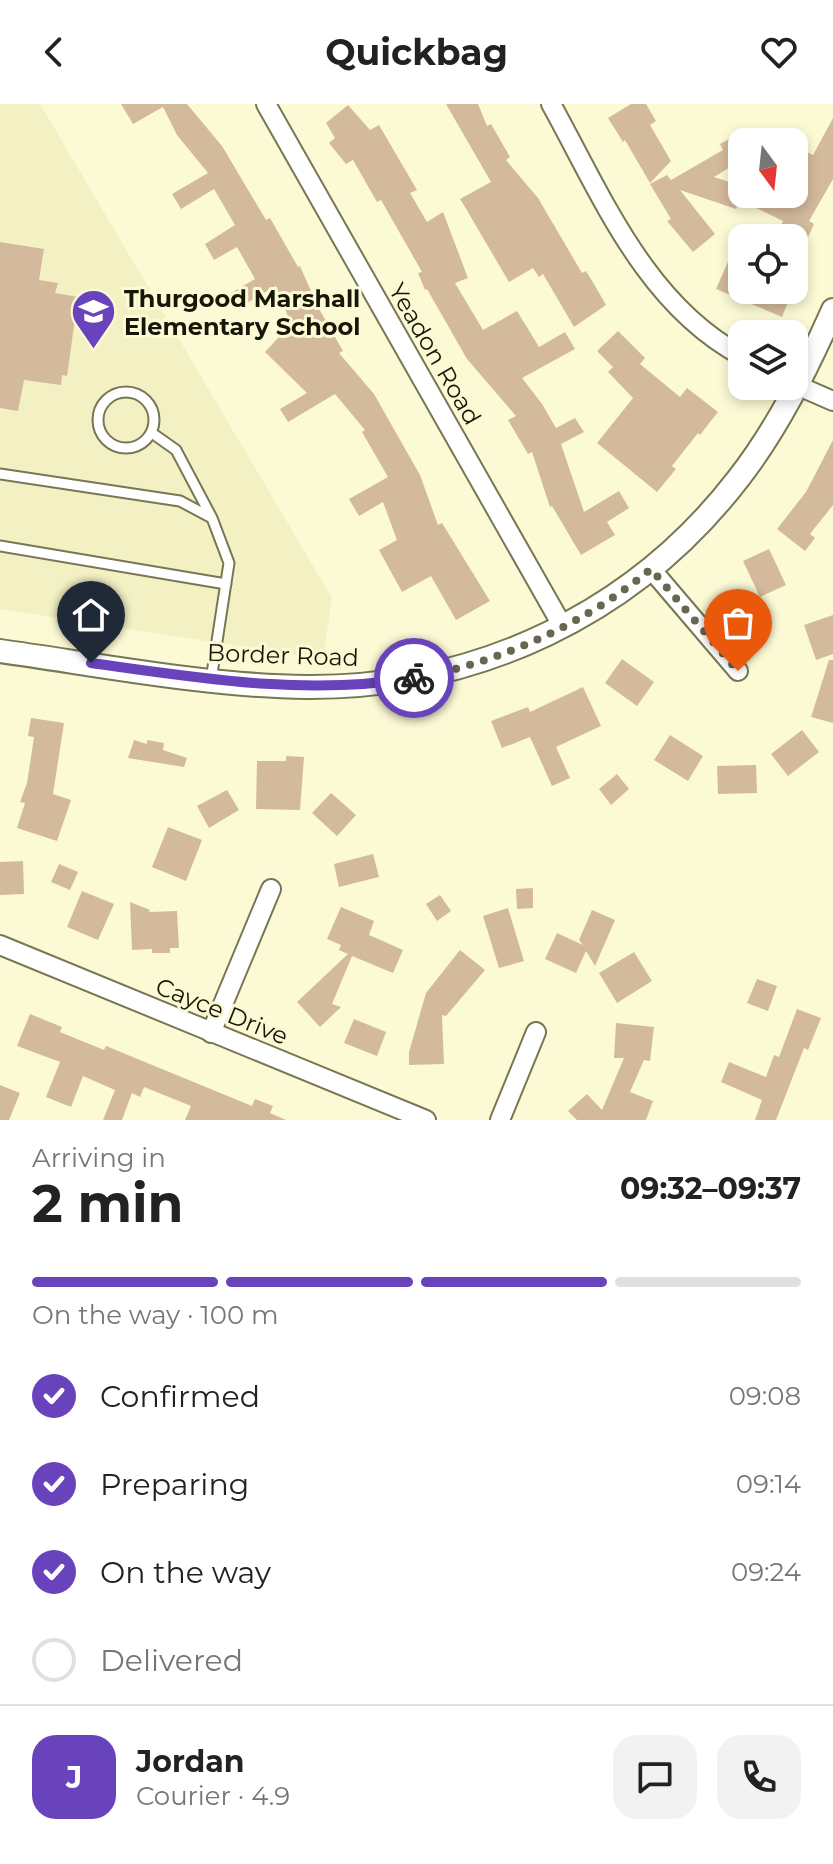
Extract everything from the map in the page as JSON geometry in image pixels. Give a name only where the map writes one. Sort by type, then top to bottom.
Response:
[{"type":"street","name":"Yeadon Road","points":[[266,104],[563,627]]},
{"type":"street","points":[[551,104],[641,265],[679,311],[713,341],[728,349]]},
{"type":"street","name":"Border Road","points":[[808,359],[833,310]]},
{"type":"street","points":[[808,390],[833,401]]},
{"type":"street","name":"Border Road","points":[[0,651],[211,680],[306,687],[380,684],[455,668],[515,648],[563,627],[593,611],[651,569],[693,530],[739,478],[786,400]]},
{"type":"street","points":[[651,569],[738,671]]},
{"type":"street","points":[[211,1033],[271,889]]},
{"type":"street","name":"Cayce Drive","points":[[0,945],[426,1120]]},
{"type":"street","points":[[500,1120],[536,1032]]},
{"type":"lane","points":[[118,392],[140,394],[154,411],[152,433],[145,442],[135,447],[113,445],[104,438],[99,428],[101,406],[118,392]]},
{"type":"lane","points":[[152,433],[176,450],[212,518],[229,563],[211,680]]},
{"type":"lane","points":[[0,474],[180,501],[212,518]]},
{"type":"lane","points":[[0,546],[226,584]]},
{"type":"shaded area","name":"Thurgood Marshall Elementary School","points":[[0,104],[40,104],[332,598],[323,659],[0,609]]},
{"type":"building","points":[[121,104],[187,104],[222,146],[266,220],[270,218],[300,266],[318,307],[343,351],[339,353],[374,394],[420,475],[438,525],[442,523],[490,601],[456,620],[431,576],[402,592],[379,550],[397,540],[383,502],[359,516],[349,499],[388,477],[362,432],[365,430],[335,394],[288,422],[280,409],[307,393],[265,352],[291,324],[276,286],[240,307],[231,293],[255,279],[237,247],[214,260],[205,244],[235,225],[214,189],[181,209],[172,194],[208,173],[177,135],[163,107],[133,124]]},
{"type":"building","points":[[446,104],[478,104],[487,126],[491,124],[510,157],[506,160],[538,198],[582,273],[586,271],[594,284],[606,305],[574,327],[543,274],[539,277],[533,268],[509,282],[460,199],[491,182]]},
{"type":"building","points":[[631,104],[646,104],[656,121],[650,125],[671,161],[650,183],[608,118]]},
{"type":"building","points":[[348,105],[370,130],[379,125],[417,190],[410,193],[427,222],[443,212],[468,278],[455,283],[483,330],[517,311],[539,347],[565,332],[575,349],[522,378],[556,428],[575,418],[584,432],[561,444],[584,512],[619,491],[629,508],[607,522],[615,535],[581,555],[550,507],[532,452],[528,454],[508,420],[516,416],[467,359],[425,290],[418,273],[422,272],[381,200],[377,202],[353,160],[346,164],[329,143],[335,138],[326,123]]},
{"type":"building","points":[[833,118],[833,179],[809,221],[814,224],[808,237],[808,224],[782,224],[783,221],[756,208],[808,208],[808,152],[813,155]]},
{"type":"building","points":[[728,140],[728,168],[714,177],[728,182],[728,206],[680,190],[715,234],[693,252],[667,221],[671,219],[650,184],[667,175],[671,180],[723,150],[720,144]]},
{"type":"building","points":[[0,242],[44,249],[39,280],[58,283],[55,293],[78,297],[67,376],[62,375],[61,385],[24,380],[18,411],[0,408]]},
{"type":"building","points":[[728,262],[728,294],[716,289]]},
{"type":"building","points":[[751,304],[787,304],[782,317]]},
{"type":"building","points":[[618,331],[645,358],[640,364],[680,397],[687,388],[718,412],[672,466],[676,469],[657,492],[597,443],[633,398],[608,372],[613,367],[597,351]]},
{"type":"building","points":[[833,440],[833,505],[810,534],[815,538],[805,551],[777,529],[806,492]]},
{"type":"building","points":[[769,549],[786,585],[760,597],[743,561]]},
{"type":"building","points":[[833,615],[833,654],[816,660],[804,625]]},
{"type":"building","points":[[622,659],[654,682],[637,706],[605,683]]},
{"type":"building","points":[[829,660],[833,660],[833,723],[811,717]]},
{"type":"building","points":[[583,687],[601,726],[556,747],[570,778],[552,786],[530,737],[502,748],[491,721],[528,707],[530,712]]},
{"type":"building","points":[[31,718],[64,723],[53,794],[71,800],[57,841],[17,828],[25,803],[20,802],[27,783],[34,737],[28,736]]},
{"type":"building","points":[[802,730],[819,752],[788,776],[771,754]]},
{"type":"building","points":[[670,735],[703,756],[688,781],[654,760]]},
{"type":"building","points":[[134,740],[147,744],[147,740],[164,743],[163,750],[187,758],[184,767],[128,758]]},
{"type":"building","points":[[286,756],[304,757],[300,810],[256,809],[257,761],[286,761]]},
{"type":"building","points":[[756,765],[757,793],[718,794],[717,766]]},
{"type":"building","points":[[617,774],[629,789],[611,805],[599,789]]},
{"type":"building","points":[[227,790],[239,810],[209,828],[197,806]]},
{"type":"building","points":[[331,793],[356,815],[337,836],[312,813]]},
{"type":"building","points":[[168,827],[202,840],[186,881],[152,867]]},
{"type":"building","points":[[373,854],[379,877],[339,887],[334,864]]},
{"type":"building","points":[[23,861],[24,894],[0,895],[0,862]]},
{"type":"building","points":[[59,864],[78,872],[70,890],[51,882]]},
{"type":"building","points":[[533,888],[533,908],[517,909],[516,889]]},
{"type":"building","points":[[82,891],[114,904],[98,940],[67,927]]},
{"type":"building","points":[[440,895],[451,911],[437,921],[426,904]]},
{"type":"building","points":[[130,902],[149,912],[177,911],[179,948],[170,948],[170,953],[152,953],[152,949],[132,950]]},
{"type":"building","points":[[341,907],[374,921],[369,935],[403,950],[393,973],[352,956],[332,1004],[341,1007],[320,1027],[297,1002],[348,954],[339,950],[341,945],[327,939]]},
{"type":"building","points":[[508,908],[524,961],[499,968],[483,916]]},
{"type":"building","points":[[592,910],[615,920],[595,966],[586,951],[576,973],[545,959],[557,933],[583,945],[579,940]]},
{"type":"building","points":[[460,950],[485,970],[446,1016],[442,1015],[444,1064],[409,1065],[409,1052],[426,993]]},
{"type":"building","points":[[634,952],[652,981],[617,1003],[599,973]]},
{"type":"building","points":[[757,979],[777,986],[768,1011],[747,1003]]},
{"type":"building","points":[[797,1009],[821,1018],[808,1050],[804,1048],[776,1120],[755,1120],[762,1100],[721,1082],[729,1062],[766,1077],[774,1055],[779,1057]]},
{"type":"building","points":[[30,1014],[62,1027],[60,1032],[104,1050],[106,1046],[252,1106],[255,1099],[273,1106],[270,1113],[286,1120],[185,1120],[191,1106],[144,1087],[140,1097],[132,1093],[122,1120],[103,1120],[115,1090],[83,1076],[71,1107],[46,1097],[60,1062],[17,1046]]},
{"type":"building","points":[[354,1019],[386,1032],[377,1056],[344,1043]]},
{"type":"building","points":[[616,1023],[654,1027],[650,1061],[644,1060],[630,1092],[653,1101],[646,1120],[577,1120],[568,1111],[587,1094],[602,1110],[624,1058],[614,1058]]},
{"type":"building","points":[[0,1085],[20,1093],[9,1120],[0,1120]]},
{"type":"way so far","points":[[414,678],[515,648],[563,627],[593,611],[651,569],[738,671]]},
{"type":"place","name":"Thurgood Marshall Elementary School","points":[[93,351]]},
{"type":"route","points":[[91,663],[227,682],[306,687],[380,684],[414,678]]}]
